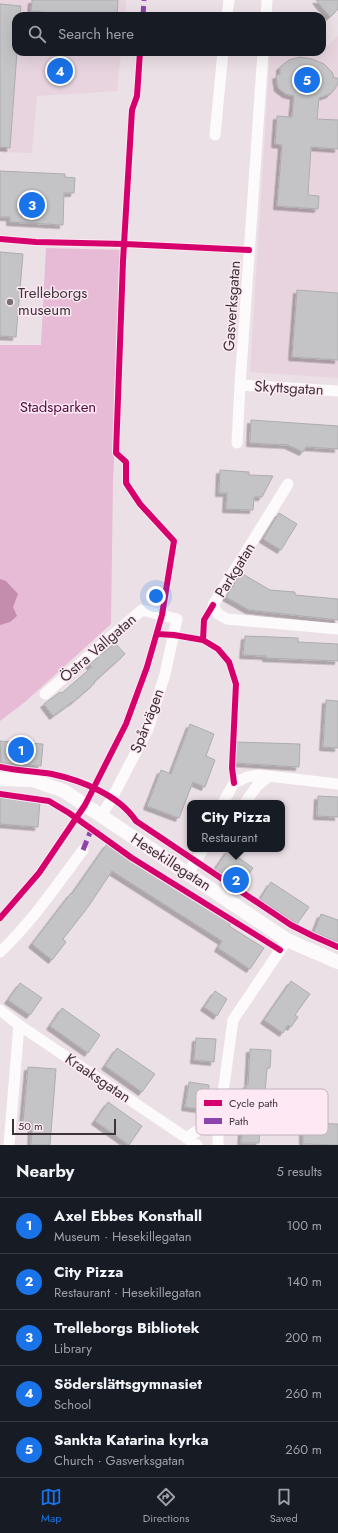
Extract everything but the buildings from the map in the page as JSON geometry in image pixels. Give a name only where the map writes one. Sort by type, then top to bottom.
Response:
[{"type":"street","points":[[227,12],[228,0]]},
{"type":"street","points":[[266,12],[267,0]]},
{"type":"street","points":[[215,135],[223,56]]},
{"type":"street","name":"Gasverksgatan","points":[[237,443],[263,56]]},
{"type":"street","name":"Skyttsgatan","points":[[240,385],[338,391]]},
{"type":"street","name":"Parkgatan","points":[[288,484],[213,605],[218,614],[227,618],[338,629]]},
{"type":"street","name":"Östra Vallgatan","points":[[44,694],[142,610],[177,619]]},
{"type":"street","name":"Spårvägen","points":[[102,816],[148,729],[165,674],[177,619]]},
{"type":"street","points":[[225,800],[234,783],[247,777],[259,775],[338,784]]},
{"type":"street","points":[[247,800],[257,786],[269,776]]},
{"type":"street","name":"Hesekillegatan","points":[[0,779],[32,780],[64,791],[287,940],[338,962]]},
{"type":"street","points":[[0,952],[12,941],[47,899],[83,850]]},
{"type":"street","points":[[188,873],[201,852]]},
{"type":"street","points":[[224,1089],[233,1020],[287,940]]},
{"type":"street","name":"Kraaksgatan","points":[[0,1010],[19,1025],[197,1145]]},
{"type":"street","points":[[9,1145],[19,1025]]},
{"type":"street","points":[[186,1138],[196,1132]]},
{"type":"shaded area","points":[[0,0],[126,0],[125,12],[12,12],[12,56],[121,56],[117,91],[37,96],[32,153],[0,152]]},
{"type":"shaded area","points":[[338,36],[338,378],[250,372],[270,56],[326,56],[326,46],[328,46]]},
{"type":"shaded area","points":[[0,579],[6,581],[18,594],[13,607],[17,616],[10,622],[0,625]]},
{"type":"green space","name":"Stadsparken","points":[[46,248],[124,250],[113,480],[111,624],[25,702],[0,721],[0,345],[41,345]]},
{"type":"marked path","points":[[143,12],[144,0]]},
{"type":"marked path","points":[[83,850],[91,830]]},
{"type":"cycle path","points":[[0,918],[39,873],[85,805],[126,724],[147,667],[162,615],[174,541],[140,504],[126,483],[126,462],[116,453],[123,261],[132,110],[137,96],[140,56]]},
{"type":"cycle path","points":[[0,239],[36,242],[125,244],[249,250]]},
{"type":"cycle path","points":[[157,634],[174,635],[203,640],[204,620],[213,605]]},
{"type":"cycle path","points":[[203,640],[218,649],[229,662],[236,684],[232,768],[234,783]]},
{"type":"cycle path","points":[[0,767],[52,774],[75,780],[98,790],[120,804],[136,821],[291,925],[338,947]]},
{"type":"cycle path","points":[[0,794],[49,801],[69,813],[132,858],[280,950]]},
{"type":"place","name":"Söderslättsgymnasiet","points":[[60,71]]},
{"type":"place","name":"Sankta Katarina kyrka","points":[[307,80]]},
{"type":"place","name":"Trelleborgs Bibliotek","points":[[32,205]]},
{"type":"place","name":"Trelleborgs museum","points":[[10,302]]},
{"type":"place","name":"Axel Ebbes Konsthall","points":[[21,750]]},
{"type":"place","name":"City Pizza","points":[[236,880]]}]
